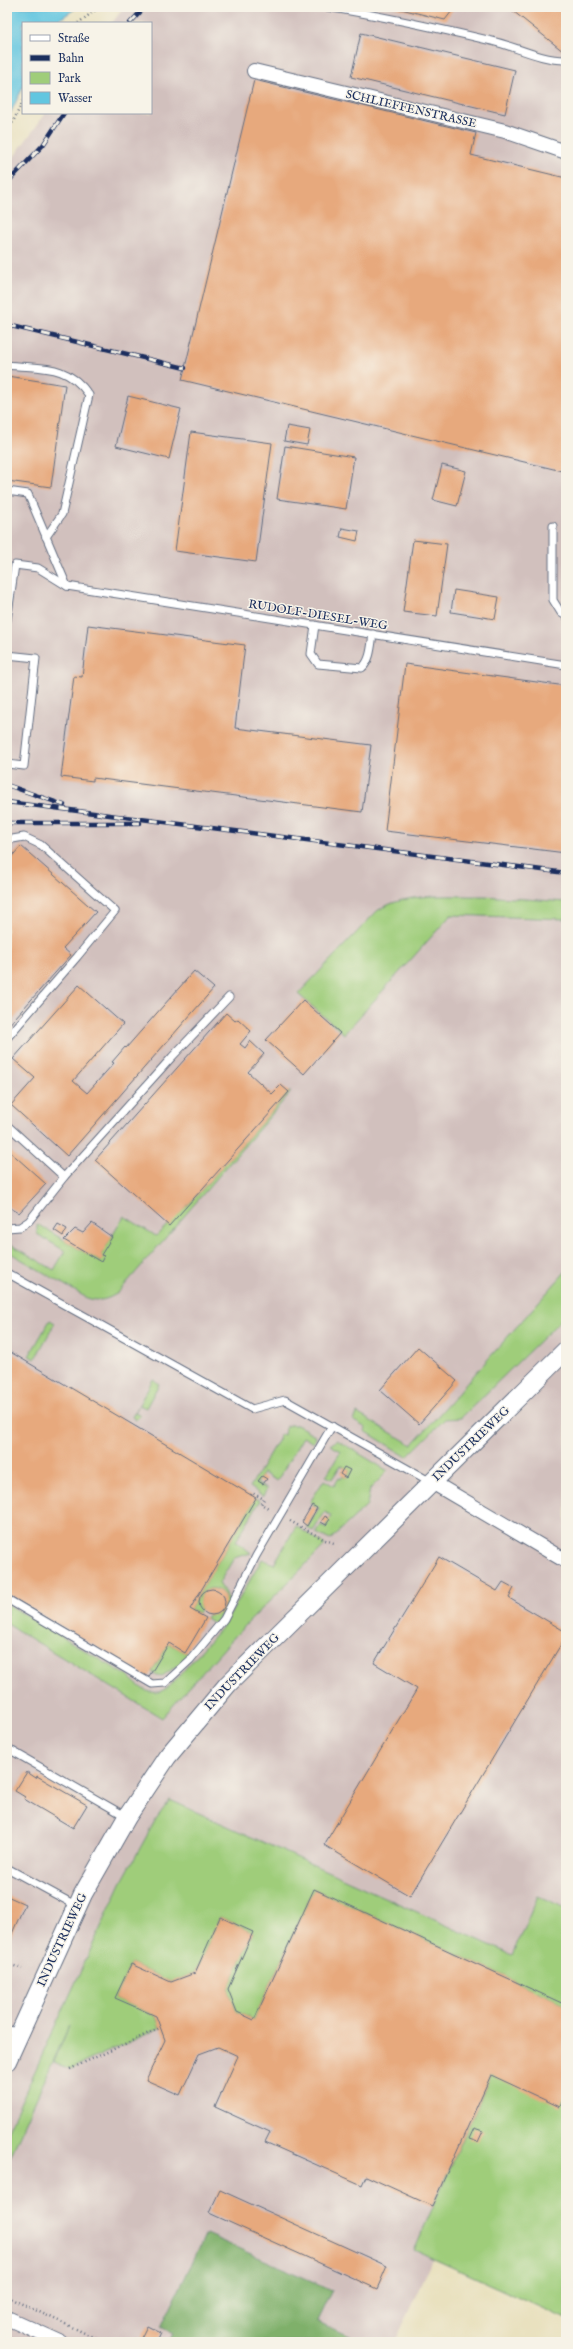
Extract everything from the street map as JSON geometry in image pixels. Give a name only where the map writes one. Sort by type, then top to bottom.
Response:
[{"type":"street","name":"SCHLIEFFENSTRASSE","points":[[254,71],[505,131],[566,152]]},
{"type":"street","name":"INDUSTRIEWEG","points":[[8,2055],[13,2032],[78,1906],[127,1817],[167,1757],[228,1684],[566,1350]]},
{"type":"street","points":[[432,1482],[566,1561]]},
{"type":"street","points":[[7,2318],[60,2342]]},
{"type":"lane","points":[[327,7],[374,15],[479,38],[552,60],[566,60]]},
{"type":"lane","points":[[7,365],[63,371],[80,381],[89,395],[62,514],[46,537]]},
{"type":"lane","points":[[7,491],[28,494],[67,586]]},
{"type":"lane","points":[[553,526],[553,600],[561,613],[566,616]]},
{"type":"lane","points":[[7,620],[15,565],[38,568],[67,586]]},
{"type":"lane","name":"RUDOLF-DIESEL-WEG","points":[[67,586],[566,665]]},
{"type":"lane","points":[[315,625],[311,654],[318,664],[356,669],[362,668],[367,664],[373,634]]},
{"type":"lane","points":[[7,655],[36,658],[24,766],[7,764]]},
{"type":"lane","points":[[7,840],[24,837],[41,845],[114,910],[77,957],[7,1038]]},
{"type":"lane","points":[[7,1228],[20,1227],[30,1221],[64,1178],[172,1057],[229,997]]},
{"type":"lane","points":[[7,1125],[64,1178]]},
{"type":"lane","points":[[7,1273],[252,1409],[285,1400],[432,1482]]},
{"type":"lane","points":[[7,1599],[152,1684],[165,1683],[190,1660],[224,1619],[256,1556],[332,1426]]},
{"type":"lane","points":[[7,1748],[127,1817]]},
{"type":"lane","points":[[7,1868],[78,1906]]},
{"type":"path","points":[[79,22],[100,7]]},
{"type":"path","points":[[7,134],[22,103]]},
{"type":"path","points":[[7,1962],[22,1969]]},
{"type":"path","points":[[70,2069],[160,2028]]},
{"type":"path","points":[[7,2297],[104,2342]]},
{"type":"shaded area","points":[[124,7],[566,7],[566,2319],[433,2259],[395,2342],[7,2342],[7,166],[45,114],[152,114],[152,22],[113,22]]},
{"type":"green space","points":[[430,896],[485,896],[566,902],[566,919],[451,915],[344,1034],[298,994],[377,911],[401,900],[415,898]]},
{"type":"green space","points":[[289,1092],[291,1092],[118,1293],[107,1299],[95,1300],[87,1298],[7,1251],[7,1242],[54,1270],[65,1251],[37,1234],[37,1224],[101,1262],[104,1257],[101,1255],[124,1216],[156,1236],[192,1201]]},
{"type":"green space","points":[[566,1271],[566,1315],[461,1418],[445,1419],[407,1457],[365,1431],[366,1428],[354,1421],[357,1413],[412,1445]]},
{"type":"green space","points":[[50,1320],[55,1323],[35,1359],[29,1356]]},
{"type":"green space","points":[[153,1379],[159,1384],[146,1408],[139,1405],[135,1412],[141,1415],[136,1420],[132,1417]]},
{"type":"green space","points":[[289,1425],[297,1425],[315,1435],[316,1438],[313,1443],[303,1437],[277,1481],[263,1473],[257,1484],[267,1489],[263,1496],[250,1487],[281,1434],[284,1435],[285,1428]]},
{"type":"green space","points":[[337,1440],[388,1471],[370,1489],[367,1505],[330,1540],[316,1533],[321,1525],[325,1527],[331,1516],[325,1512],[313,1531],[307,1528],[319,1508],[310,1502],[324,1480],[334,1486],[339,1478],[341,1479],[343,1476],[346,1478],[350,1471],[341,1465],[332,1479],[326,1476],[341,1451],[330,1445]]},
{"type":"green space","points":[[256,1498],[260,1501],[236,1541],[251,1553],[234,1558],[219,1583],[229,1600],[215,1624],[206,1618],[208,1615],[216,1614],[224,1608],[225,1597],[217,1589],[207,1590],[203,1593],[200,1597],[199,1603],[201,1609],[198,1613],[190,1609]]},
{"type":"green space","points":[[296,1526],[325,1545],[236,1635],[162,1718],[7,1624],[7,1604],[128,1676],[143,1689],[152,1692],[164,1690],[170,1686],[226,1622],[262,1559],[274,1564]]},
{"type":"green space","points":[[169,1643],[189,1655],[181,1663],[161,1677],[152,1672]]},
{"type":"green space","points":[[170,1800],[512,1955],[538,1896],[566,1908],[566,2005],[314,1889],[254,2020],[237,2012],[228,1989],[253,1932],[220,1917],[195,1973],[171,1982],[131,1964],[115,1998],[156,2016],[160,2028],[70,2069],[54,2062],[69,2026],[7,2164],[7,2132],[121,1883],[156,1819]]},
{"type":"green space","points":[[491,2075],[566,2093],[566,2319],[414,2250]]},
{"type":"green space","points":[[206,2234],[332,2290],[317,2321],[363,2342],[168,2342],[172,2333],[161,2327]]},
{"type":"water","points":[[7,7],[78,7],[56,22],[22,22],[22,89],[7,120]]},
{"type":"building","points":[[393,7],[455,7],[445,20]]},
{"type":"building","points":[[508,7],[566,7],[566,49],[564,52]]},
{"type":"building","points":[[361,33],[515,70],[505,114],[351,77]]},
{"type":"building","points":[[254,80],[476,133],[471,155],[566,178],[566,472],[182,380]]},
{"type":"building","points":[[7,376],[65,385],[51,487],[7,481]]},
{"type":"building","points":[[128,396],[181,409],[169,459],[116,446]]},
{"type":"building","points":[[287,426],[310,430],[307,445],[284,441]]},
{"type":"building","points":[[191,432],[272,443],[256,562],[175,551]]},
{"type":"building","points":[[285,446],[354,457],[346,509],[277,499]]},
{"type":"building","points":[[442,465],[466,471],[457,506],[433,500]]},
{"type":"building","points":[[342,528],[359,531],[357,541],[340,537]]},
{"type":"building","points":[[413,540],[447,544],[437,616],[403,612]]},
{"type":"building","points":[[454,590],[499,597],[495,619],[451,612]]},
{"type":"building","points":[[88,625],[245,645],[235,728],[371,745],[362,812],[93,778],[93,781],[61,777],[74,676],[82,677]]},
{"type":"building","points":[[405,664],[566,686],[566,853],[385,831]]},
{"type":"building","points":[[21,846],[96,912],[63,948],[71,955],[7,1027],[7,862]]},
{"type":"building","points":[[194,971],[214,988],[67,1156],[11,1105],[35,1078],[13,1059],[79,985],[123,1024],[73,1081],[87,1093],[114,1063],[112,1062],[125,1047],[126,1048]]},
{"type":"building","points":[[303,1000],[340,1033],[304,1074],[266,1040]]},
{"type":"building","points":[[226,1013],[235,1021],[238,1019],[251,1031],[240,1044],[245,1048],[250,1041],[264,1054],[248,1072],[272,1094],[281,1085],[289,1092],[169,1226],[95,1160]]},
{"type":"building","points":[[7,1149],[46,1184],[19,1213],[7,1206]]},
{"type":"building","points":[[92,1223],[112,1237],[101,1255],[104,1256],[101,1262],[64,1240],[75,1229],[83,1233]]},
{"type":"building","points":[[58,1224],[67,1229],[63,1236],[54,1230]]},
{"type":"building","points":[[418,1347],[457,1381],[419,1424],[380,1390]]},
{"type":"building","points":[[7,1350],[256,1498],[190,1609],[206,1618],[193,1640],[185,1653],[169,1643],[148,1678],[7,1594]]},
{"type":"building","points":[[344,1467],[350,1470],[346,1478],[340,1474]]},
{"type":"building","points":[[262,1476],[267,1479],[263,1484],[258,1481]]},
{"type":"building","points":[[312,1505],[317,1508],[307,1526],[302,1522]]},
{"type":"building","points":[[325,1516],[330,1519],[326,1525],[321,1522]]},
{"type":"building","points":[[439,1557],[497,1591],[503,1582],[514,1588],[509,1598],[566,1632],[566,1636],[410,1896],[324,1845],[417,1689],[374,1663]]},
{"type":"building","points":[[212,1589],[222,1592],[225,1602],[222,1612],[212,1615],[202,1612],[199,1602],[202,1592]]},
{"type":"building","points":[[27,1772],[36,1778],[37,1776],[87,1805],[73,1828],[24,1799],[25,1797],[15,1791]]},
{"type":"building","points":[[314,1889],[566,2005],[566,2093],[560,2107],[491,2075],[432,2206],[366,2176],[362,2185],[265,2142],[270,2132],[215,2107],[238,2056],[218,2047],[199,2054],[180,2095],[146,2080],[165,2040],[156,2016],[115,1998],[131,1964],[171,1982],[195,1973],[220,1917],[253,1932],[228,1989],[237,2012],[254,2020]]},
{"type":"building","points":[[7,1896],[25,1904],[7,1945]]},
{"type":"building","points":[[474,2128],[483,2131],[478,2142],[469,2139]]},
{"type":"building","points":[[220,2190],[387,2266],[377,2289],[209,2213]]},
{"type":"building","points":[[147,2326],[161,2333],[157,2342],[141,2338]]},
{"type":"railway","points":[[131,22],[145,7]]},
{"type":"railway","points":[[7,183],[43,145],[63,114]]},
{"type":"railway","points":[[7,325],[185,368]]},
{"type":"railway","points":[[7,785],[64,805]]},
{"type":"railway","points":[[7,802],[566,873]]},
{"type":"railway","points":[[7,823],[140,823]]}]
